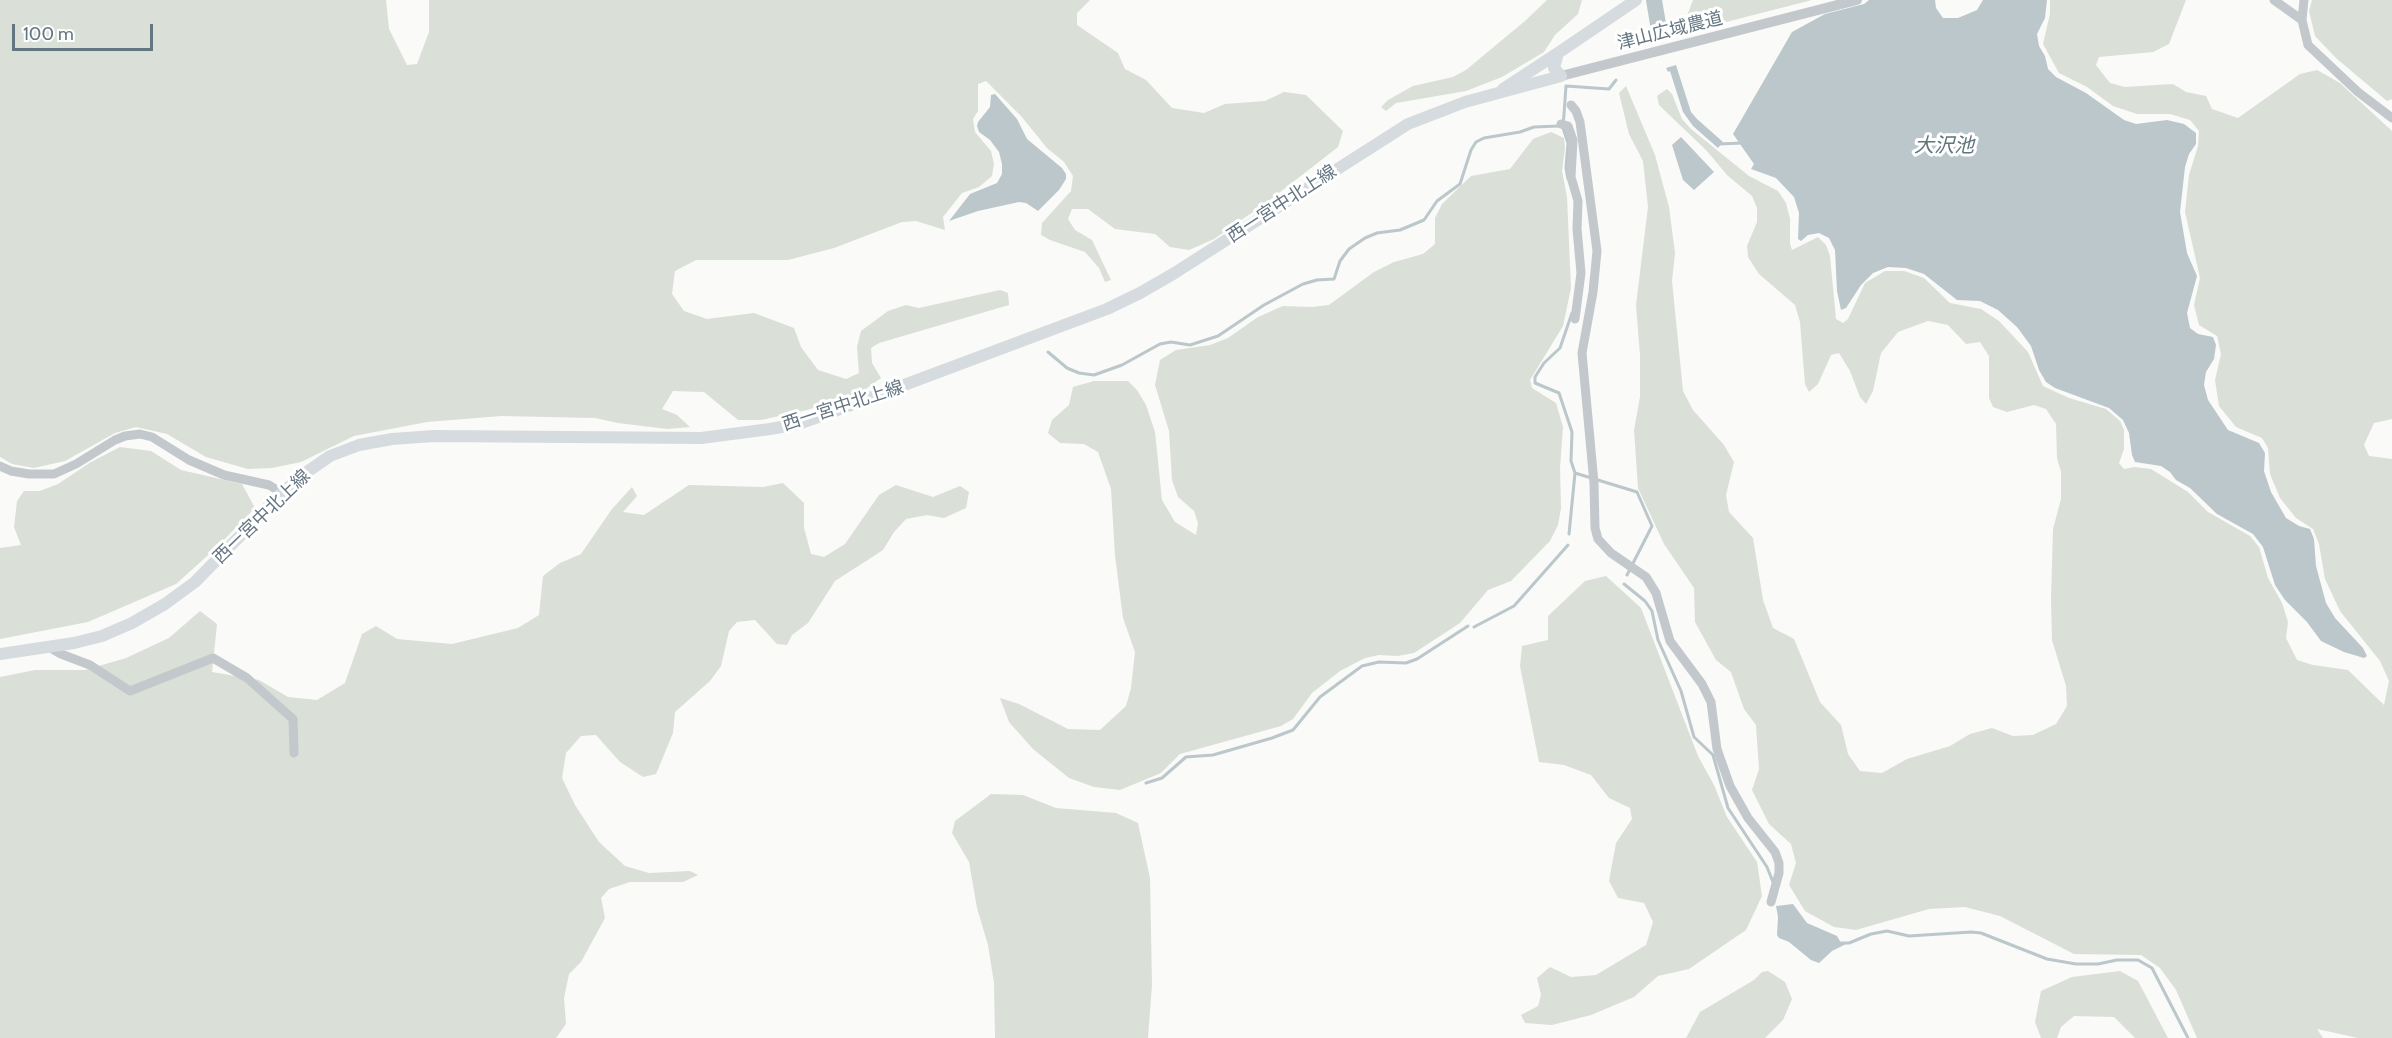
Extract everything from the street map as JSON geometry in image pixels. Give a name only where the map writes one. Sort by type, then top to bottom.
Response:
[{"type":"main road","points":[[1497,93],[1636,0]]},
{"type":"main road","points":[[1558,53],[1554,68],[1561,76]]},
{"type":"main road","name":"西一宮中北上線","points":[[0,654],[102,636],[132,623],[165,604],[195,582],[218,561],[282,493],[304,474],[330,456],[359,445],[392,439],[434,436],[701,438],[798,424],[1115,305],[1173,274],[1408,124],[1465,102],[1561,76]]},
{"type":"street","name":"津山広域農道","points":[[1561,76],[1857,0]]},
{"type":"street","points":[[2274,0],[2302,20]]},
{"type":"street","points":[[2304,0],[2302,20],[2308,45],[2358,92],[2392,118]]},
{"type":"street","points":[[1571,105],[1580,122],[1597,251],[1582,353],[1594,483],[1595,528],[1598,539],[1611,553],[1646,577],[1656,593],[1670,641],[1702,684],[1711,702],[1717,749],[1730,786],[1743,810],[1775,852],[1779,863],[1779,873],[1771,902]]},
{"type":"street","points":[[1561,124],[1568,126],[1573,140],[1571,177],[1578,201],[1581,273],[1575,319]]},
{"type":"street","points":[[0,465],[11,471],[29,474],[54,474],[76,464],[115,440],[140,434],[152,437],[189,460],[215,471],[269,485],[282,493]]},
{"type":"street","points":[[49,647],[90,665],[130,691],[213,658],[247,678],[293,719],[294,753]]},
{"type":"shaded area","points":[[0,0],[386,0],[389,29],[407,65],[417,64],[429,32],[429,0],[1090,0],[1077,13],[1077,25],[1118,53],[1125,69],[1146,80],[1172,108],[1204,113],[1225,104],[1265,101],[1284,92],[1306,95],[1343,131],[1338,147],[1266,203],[1214,239],[1189,250],[1170,247],[1155,234],[1115,229],[1088,209],[1072,209],[1068,219],[1075,230],[1092,240],[1111,280],[1105,282],[1099,268],[1085,252],[1041,235],[1042,223],[1071,191],[1073,176],[1064,162],[1047,148],[1021,116],[986,81],[978,84],[978,111],[973,119],[975,132],[991,151],[994,164],[992,176],[979,187],[962,193],[943,217],[945,230],[916,221],[902,222],[834,248],[788,260],[696,260],[675,271],[672,294],[684,311],[707,319],[754,313],[794,328],[801,347],[818,370],[846,379],[859,373],[857,347],[861,331],[888,311],[906,305],[919,308],[1000,290],[1008,293],[1009,305],[879,343],[871,348],[872,363],[881,378],[860,393],[807,410],[761,420],[738,420],[704,392],[673,391],[662,409],[677,415],[690,427],[667,429],[595,418],[501,416],[427,422],[354,436],[301,462],[272,468],[248,469],[206,457],[167,434],[136,427],[115,433],[65,461],[34,468],[12,464],[0,457]]},
{"type":"shaded area","points":[[1547,0],[1582,0],[1578,14],[1555,35],[1544,52],[1502,77],[1466,91],[1396,103],[1386,111],[1381,107],[1388,100],[1413,86],[1453,77],[1466,70]]},
{"type":"shaded area","points":[[1693,0],[1812,0],[1691,31],[1685,21]]},
{"type":"shaded area","points":[[2050,0],[2186,0],[2169,44],[2153,52],[2099,57],[2096,65],[2110,83],[2125,87],[2173,84],[2186,92],[2206,96],[2212,109],[2238,118],[2300,74],[2317,70],[2340,83],[2392,131],[2392,419],[2374,423],[2364,445],[2369,456],[2392,459],[2392,1038],[2358,1038],[2317,1029],[2323,1038],[2197,1038],[2176,990],[2160,968],[2141,955],[2074,954],[2000,916],[1965,907],[1929,909],[1856,930],[1834,927],[1805,911],[1789,885],[1796,863],[1791,844],[1769,824],[1752,790],[1759,769],[1756,725],[1744,709],[1731,672],[1716,660],[1695,622],[1694,588],[1664,544],[1638,488],[1634,430],[1640,397],[1640,355],[1636,305],[1648,207],[1643,161],[1629,134],[1619,93],[1626,86],[1655,155],[1669,207],[1675,253],[1672,281],[1683,391],[1693,410],[1724,445],[1734,462],[1726,495],[1729,512],[1753,538],[1763,600],[1773,628],[1794,639],[1820,702],[1841,725],[1848,754],[1860,771],[1882,773],[1907,759],[1950,746],[1970,734],[1992,728],[2013,736],[2033,735],[2056,724],[2067,706],[2066,686],[2052,640],[2053,529],[2061,499],[2056,424],[2046,409],[2034,405],[2007,412],[1993,407],[1989,398],[1989,356],[1980,342],[1966,344],[1948,325],[1928,321],[1898,332],[1881,353],[1873,391],[1866,404],[1860,397],[1850,371],[1839,353],[1831,355],[1818,384],[1809,392],[1805,384],[1800,322],[1795,305],[1759,274],[1748,257],[1747,246],[1757,222],[1757,208],[1752,196],[1727,175],[1707,151],[1659,105],[1657,96],[1667,89],[1672,94],[1682,119],[1691,129],[1749,176],[1778,191],[1786,203],[1790,219],[1792,250],[1818,237],[1826,245],[1830,256],[1836,319],[1843,323],[1848,319],[1865,283],[1885,271],[1904,271],[1924,278],[1950,303],[1981,309],[1999,321],[2028,352],[2043,386],[2069,398],[2106,409],[2120,421],[2124,430],[2124,449],[2119,463],[2124,469],[2134,467],[2151,469],[2188,492],[2208,512],[2250,536],[2259,547],[2268,578],[2282,603],[2288,622],[2286,638],[2297,660],[2313,665],[2348,670],[2384,705],[2389,681],[2380,661],[2340,611],[2325,579],[2319,544],[2313,529],[2296,518],[2280,498],[2270,474],[2268,448],[2262,438],[2236,427],[2219,406],[2215,380],[2221,354],[2217,336],[2199,325],[2194,305],[2200,278],[2185,212],[2189,175],[2198,146],[2199,131],[2190,120],[2170,114],[2137,114],[2113,106],[2087,87],[2059,73],[2043,44],[2050,14]]},
{"type":"shaded area","points":[[2312,0],[2392,0],[2392,99],[2387,101],[2336,58],[2315,36],[2309,11]]},
{"type":"shaded area","points":[[1551,132],[1564,138],[1562,171],[1567,197],[1571,288],[1563,326],[1530,380],[1532,388],[1556,403],[1563,427],[1560,468],[1561,508],[1558,525],[1550,541],[1511,581],[1488,590],[1460,623],[1414,653],[1365,658],[1340,671],[1312,693],[1293,719],[1281,726],[1180,754],[1161,773],[1120,790],[1094,787],[1069,778],[1033,749],[1009,722],[1000,698],[1019,704],[1068,729],[1100,730],[1126,706],[1131,688],[1135,652],[1123,618],[1115,555],[1111,489],[1098,452],[1084,444],[1060,443],[1048,433],[1052,420],[1069,405],[1073,387],[1094,381],[1128,381],[1137,390],[1146,405],[1155,432],[1162,500],[1175,522],[1196,535],[1198,523],[1194,511],[1178,497],[1172,480],[1169,431],[1155,385],[1160,360],[1176,350],[1210,345],[1228,338],[1258,317],[1283,306],[1329,305],[1374,272],[1394,262],[1423,254],[1435,244],[1435,218],[1442,204],[1471,176],[1510,169],[1533,139]]},
{"type":"shaded area","points":[[120,447],[151,451],[181,470],[242,484],[255,508],[176,584],[88,622],[0,639],[0,548],[21,545],[14,527],[17,501],[24,491],[40,491],[58,484],[91,462]]},
{"type":"shaded area","points":[[783,483],[804,503],[804,528],[811,554],[824,557],[845,544],[879,495],[896,485],[933,497],[960,486],[969,492],[966,508],[944,518],[927,515],[906,519],[894,532],[883,550],[835,581],[808,623],[792,635],[787,645],[777,644],[755,620],[737,622],[729,631],[721,666],[710,681],[675,712],[673,733],[656,774],[643,777],[620,762],[596,735],[581,736],[566,753],[562,778],[575,805],[599,842],[625,866],[649,873],[690,871],[698,875],[683,882],[630,882],[609,889],[601,898],[605,918],[581,962],[569,974],[564,998],[566,1024],[556,1038],[0,1038],[0,677],[35,670],[85,670],[126,658],[169,638],[200,611],[217,624],[212,672],[259,680],[288,697],[317,700],[345,683],[362,634],[376,626],[397,639],[452,644],[518,628],[539,615],[543,576],[560,563],[581,554],[612,509],[632,487],[637,496],[623,512],[644,515],[689,485],[763,487]]},
{"type":"shaded area","points":[[1606,576],[1641,608],[1698,756],[1714,785],[1727,817],[1757,862],[1762,896],[1746,930],[1689,969],[1658,976],[1634,997],[1591,1015],[1552,1025],[1525,1023],[1521,1015],[1538,1006],[1541,995],[1537,978],[1550,967],[1571,977],[1596,975],[1646,945],[1653,922],[1644,903],[1618,898],[1609,881],[1616,843],[1632,819],[1630,808],[1609,798],[1591,775],[1564,765],[1539,762],[1520,666],[1522,646],[1548,640],[1548,616],[1585,581]]},
{"type":"shaded area","points":[[991,794],[1023,795],[1056,808],[1116,813],[1138,823],[1150,878],[1152,985],[1148,1038],[995,1038],[994,983],[988,945],[977,908],[969,862],[952,833],[955,821]]},
{"type":"shaded area","points":[[1768,971],[1785,982],[1792,999],[1783,1020],[1765,1038],[1686,1038],[1700,1012],[1754,980],[1762,972]]},
{"type":"shaded area","points":[[2120,971],[2138,981],[2168,1038],[2135,1038],[2114,1017],[2074,1016],[2061,1027],[2057,1038],[2041,1038],[2035,1022],[2041,991],[2072,977]]},
{"type":"water","name":"大沢池","points":[[1869,0],[1935,0],[1936,8],[1943,18],[1958,18],[1977,10],[1983,0],[2047,0],[2045,18],[2037,34],[2048,69],[2056,77],[2086,93],[2124,120],[2136,124],[2167,120],[2184,124],[2196,133],[2196,144],[2189,154],[2185,167],[2180,212],[2187,253],[2197,276],[2187,313],[2190,328],[2198,334],[2213,337],[2216,345],[2214,359],[2206,372],[2204,385],[2208,400],[2228,430],[2259,443],[2265,453],[2264,471],[2271,492],[2286,518],[2299,526],[2310,529],[2314,539],[2316,566],[2326,603],[2335,618],[2363,648],[2367,656],[2364,658],[2344,652],[2321,641],[2275,585],[2263,547],[2253,534],[2217,514],[2190,488],[2176,480],[2161,466],[2135,462],[2129,433],[2123,420],[2109,408],[2055,388],[2046,382],[2039,370],[2031,346],[2017,327],[1998,310],[1980,301],[1957,300],[1924,274],[1906,268],[1888,267],[1873,273],[1861,285],[1846,308],[1841,310],[1837,291],[1835,250],[1829,238],[1819,233],[1808,235],[1801,241],[1798,239],[1799,213],[1794,197],[1776,178],[1751,169],[1754,164],[1733,134],[1792,32],[1825,14],[1864,4]]},
{"type":"water","points":[[1676,65],[1691,112],[1723,142],[1718,148],[1693,126],[1683,112],[1670,71],[1668,72],[1666,68]]},
{"type":"water","points":[[995,94],[1017,119],[1027,139],[1062,168],[1066,179],[1059,190],[1038,211],[1026,203],[1019,202],[978,211],[949,221],[970,194],[997,183],[1002,174],[999,152],[990,140],[979,132],[977,126],[990,107],[991,95]]},
{"type":"water","points":[[1681,137],[1714,172],[1694,190],[1683,180],[1672,145]]},
{"type":"water","points":[[1793,904],[1807,923],[1837,936],[1841,943],[1848,943],[1832,951],[1819,963],[1811,960],[1789,942],[1779,938],[1776,906]]},
{"type":"waterway","points":[[1654,0],[1659,30]]},
{"type":"waterway","points":[[1568,179],[1566,168],[1568,143],[1563,128],[1566,86],[1609,89],[1616,80]]},
{"type":"waterway","points":[[1048,352],[1067,368],[1079,373],[1094,375],[1122,365],[1160,344],[1171,342],[1190,345],[1218,336],[1264,305],[1303,284],[1334,279],[1340,261],[1349,249],[1365,238],[1377,233],[1400,230],[1424,220],[1437,201],[1460,184],[1471,150],[1476,142],[1484,138],[1520,132],[1534,127],[1559,126]]},
{"type":"waterway","points":[[1719,144],[1742,143]]},
{"type":"waterway","points":[[1569,534],[1575,473],[1571,461],[1572,432],[1559,393],[1535,383],[1535,377],[1544,363],[1560,348],[1572,313]]},
{"type":"waterway","points":[[1575,473],[1637,492],[1652,526],[1627,575]]},
{"type":"waterway","points":[[1474,627],[1514,606],[1568,545]]},
{"type":"waterway","points":[[1624,584],[1645,601],[1652,611],[1658,640],[1681,691],[1694,737],[1713,755],[1728,808],[1767,867],[1773,882]]},
{"type":"waterway","points":[[1146,783],[1162,778],[1186,757],[1213,755],[1293,730],[1320,697],[1362,666],[1379,662],[1406,663],[1417,659],[1468,626]]},
{"type":"waterway","points":[[1838,943],[1849,943],[1871,934],[1887,931],[1909,936],[1971,932],[1981,933],[2047,959],[2076,964],[2138,960],[2152,968],[2188,1038]]}]
